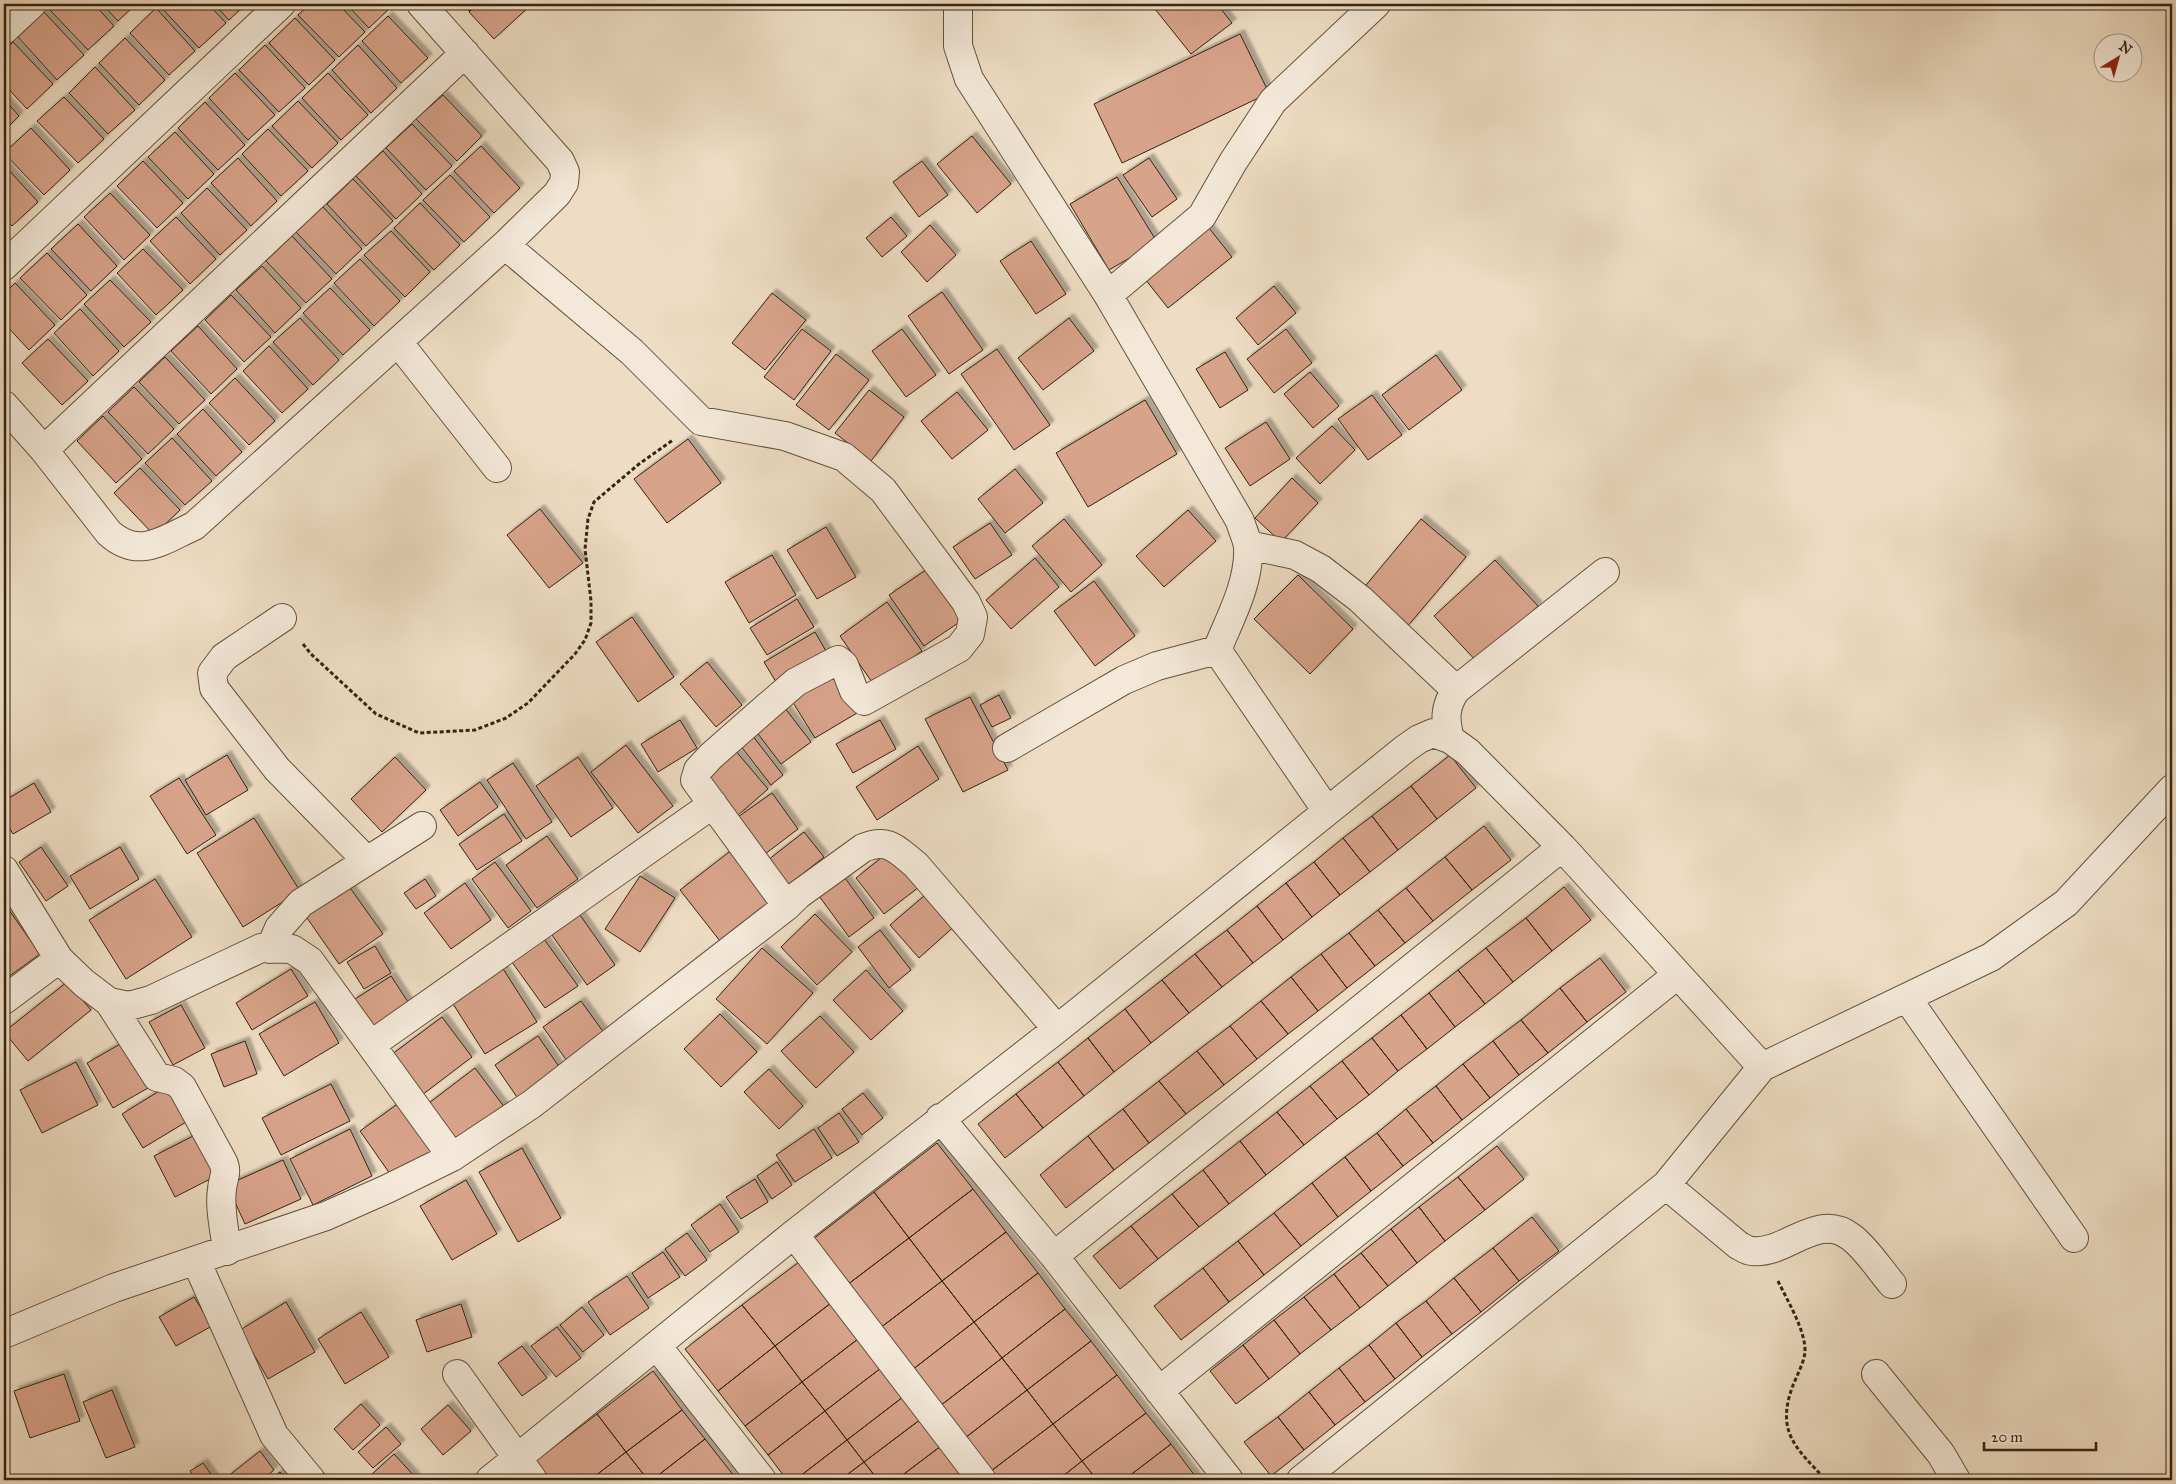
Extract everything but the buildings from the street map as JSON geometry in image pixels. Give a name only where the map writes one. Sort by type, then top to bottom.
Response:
[{"type":"street","points":[[4,30],[32,4]]},
{"type":"street","points":[[4,266],[281,4]]},
{"type":"street","points":[[4,405],[44,450],[109,533],[119,542],[138,548],[148,545],[194,526],[505,245],[557,194],[564,184],[565,172],[560,161],[421,4]]},
{"type":"street","points":[[958,4],[958,46],[970,79],[1108,295],[1240,521],[1248,545],[1247,568],[1238,601],[1217,650]]},
{"type":"street","points":[[1108,295],[1202,216],[1233,162],[1272,101],[1376,4]]},
{"type":"street","points":[[44,450],[464,53]]},
{"type":"street","points":[[505,245],[632,352],[701,421],[785,436],[844,457],[883,490],[966,602],[973,618],[970,634],[959,648],[864,701],[854,691],[844,665],[838,660],[796,682],[711,756],[698,770],[695,780],[787,906]]},
{"type":"street","points":[[398,342],[497,468]]},
{"type":"street","points":[[1248,545],[1296,554],[1321,569],[1360,599],[1456,690]]},
{"type":"street","points":[[1450,739],[1445,722],[1448,702],[1456,690],[1605,572]]},
{"type":"street","points":[[282,618],[224,657],[212,673],[214,688],[277,768],[367,861]]},
{"type":"street","points":[[1007,748],[1124,680],[1157,666],[1217,650]]},
{"type":"street","points":[[1217,650],[1327,811]]},
{"type":"street","points":[[490,1480],[794,1234],[1056,1029],[1327,811],[1419,739],[1433,733],[1450,739],[1468,752],[1562,847],[1762,1067]]},
{"type":"street","points":[[1301,1480],[1666,1185],[1762,1067],[1991,957],[2066,903],[2172,789]]},
{"type":"street","points":[[372,1044],[713,804]]},
{"type":"street","points":[[270,949],[279,928],[301,903],[422,826]]},
{"type":"street","points":[[4,1334],[114,1288],[196,1262],[326,1216],[452,1157],[532,1104],[787,906],[798,895],[863,848],[873,843],[889,843],[916,865],[1056,1029]]},
{"type":"street","points":[[1054,1256],[1562,847]]},
{"type":"street","points":[[4,870],[59,959],[84,983],[109,1002],[158,1077],[174,1081],[182,1087],[226,1170],[221,1205],[227,1251]]},
{"type":"street","points":[[109,1002],[129,1006],[151,1000],[261,948],[292,949],[310,961],[372,1044],[452,1157]]},
{"type":"street","points":[[4,1000],[59,959]]},
{"type":"street","points":[[1159,1391],[1678,975]]},
{"type":"street","points":[[1907,998],[2074,1238]]},
{"type":"street","points":[[940,1118],[1054,1256],[1229,1480]]},
{"type":"street","points":[[1666,1185],[1738,1245],[1751,1251],[1765,1250],[1822,1228],[1835,1230],[1850,1236],[1892,1284]]},
{"type":"street","points":[[794,1234],[982,1480]]},
{"type":"street","points":[[196,1262],[274,1435],[311,1480]]},
{"type":"street","points":[[656,1346],[762,1480]]},
{"type":"street","points":[[457,1374],[532,1480]]},
{"type":"street","points":[[1876,1374],[1941,1454],[1956,1480]]},
{"type":"path","points":[[282,618],[311,654],[376,714],[419,733],[475,730],[506,718],[528,704],[576,654],[585,640],[591,623],[591,601],[585,549],[588,519],[594,502],[639,464],[701,421]]},
{"type":"path","points":[[1765,1250],[1803,1338],[1805,1353],[1789,1397],[1785,1422],[1788,1434],[1826,1480]]}]
